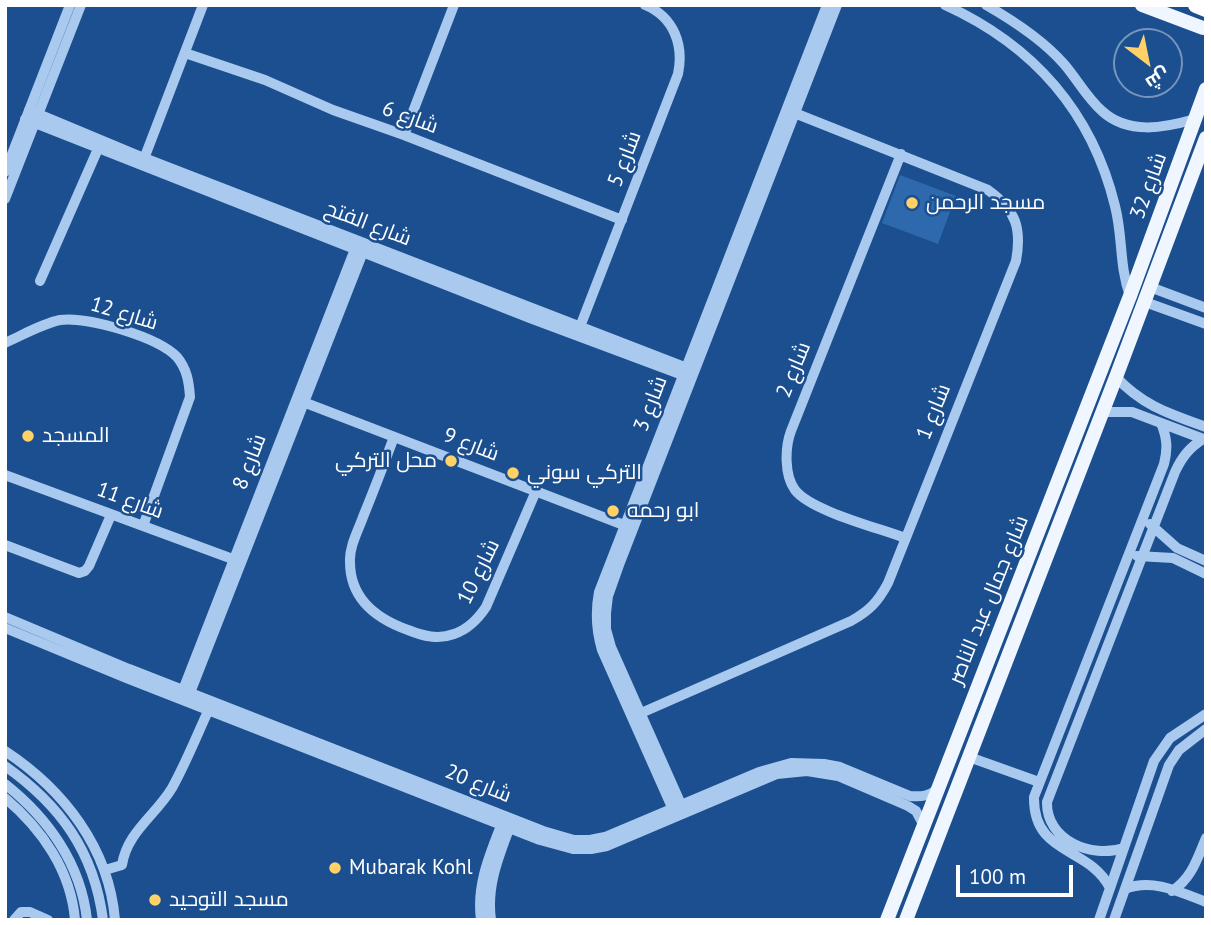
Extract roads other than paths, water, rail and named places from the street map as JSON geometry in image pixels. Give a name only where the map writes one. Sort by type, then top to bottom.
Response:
[{"type":"highway","points":[[1198,5],[1206,9]]},
{"type":"main road","points":[[1198,5],[1205,30]]},
{"type":"main road","points":[[1151,6],[1205,30]]},
{"type":"main road","name":"شارع 32","points":[[1130,296],[1206,89]]},
{"type":"main road","name":"شارع 32","points":[[1144,302],[1206,138]]},
{"type":"main road","name":"شارع جمال عبد الناصر","points":[[887,920],[1130,296]]},
{"type":"main road","name":"شارع جمال عبد الناصر","points":[[906,920],[1144,302]]},
{"type":"main road","points":[[1011,601],[1017,608],[1027,605]]},
{"type":"main road","points":[[999,631],[1009,631],[1015,638]]},
{"type":"street","points":[[5,199],[70,5]]},
{"type":"street","points":[[5,172],[81,5]]},
{"type":"street","points":[[143,162],[203,5]]},
{"type":"street","points":[[404,135],[454,5]]},
{"type":"street","name":"شارع 5","points":[[578,331],[681,61],[680,47],[669,23],[660,13],[645,5]]},
{"type":"street","name":"شارع 3","points":[[791,111],[827,5]]},
{"type":"street","name":"شارع 3","points":[[679,812],[636,715],[606,629],[608,596],[628,527],[791,111],[837,5]]},
{"type":"street","points":[[945,5],[986,26],[1029,58],[1065,98],[1083,124],[1098,151],[1109,181],[1116,211],[1122,271],[1130,296]]},
{"type":"street","points":[[986,5],[1043,44],[1062,62],[1102,111],[1117,121],[1158,128],[1195,119]]},
{"type":"street","name":"شارع 6","points":[[185,53],[265,80],[333,110],[622,220]]},
{"type":"street","name":"شارع 1","points":[[636,715],[851,621],[880,600],[1016,261],[1019,243],[1017,225],[1011,211],[1001,199],[981,187],[791,111]]},
{"type":"street","name":"شارع الفتح","points":[[32,117],[689,373]]},
{"type":"street","points":[[5,137],[17,142]]},
{"type":"street","points":[[40,281],[100,145]]},
{"type":"street","name":"شارع 2","points":[[901,154],[791,431],[788,464],[793,488],[803,498],[826,510],[905,538]]},
{"type":"street","name":"شارع 8","points":[[185,695],[360,247]]},
{"type":"street","points":[[1150,287],[1206,307]]},
{"type":"street","points":[[1144,302],[1206,324]]},
{"type":"street","name":"شارع 12","points":[[5,343],[59,321],[79,319],[99,322],[163,346],[185,369],[190,397],[142,526]]},
{"type":"street","points":[[1116,377],[1158,417],[1204,439]]},
{"type":"street","name":"شارع 9","points":[[299,401],[628,527]]},
{"type":"street","points":[[1102,412],[1132,412],[1206,426]]},
{"type":"street","points":[[1124,848],[1102,852],[1075,850],[1048,839],[1034,813],[1034,797],[1167,450],[1166,436],[1158,417]]},
{"type":"street","name":"شارع 10","points":[[394,437],[354,541],[350,562],[359,595],[372,612],[387,623],[426,637],[441,637],[455,634],[477,620],[486,607],[536,491]]},
{"type":"street","points":[[1110,888],[1051,823],[1047,802],[1181,458],[1191,447],[1204,439]]},
{"type":"street","name":"شارع 11","points":[[5,475],[237,560]]},
{"type":"street","points":[[5,545],[79,573],[89,566],[111,515]]},
{"type":"street","points":[[1142,517],[1175,553],[1206,574]]},
{"type":"street","points":[[1127,556],[1175,553],[1206,561]]},
{"type":"street","name":"شارع 20","points":[[5,617],[185,695],[209,709],[507,822]]},
{"type":"street","name":"شارع 20","points":[[5,628],[185,695],[507,822],[557,845],[591,849],[624,840],[774,766],[801,762],[840,767],[910,796],[921,797],[940,787]]},
{"type":"street","points":[[106,870],[122,865],[124,851],[132,836],[171,789],[209,709]]},
{"type":"street","points":[[1099,920],[1154,761],[1170,738],[1206,714]]},
{"type":"street","points":[[1114,920],[1169,765],[1179,750],[1206,729]]},
{"type":"street","points":[[5,751],[47,784],[77,816],[106,870],[116,920]]},
{"type":"street","points":[[969,757],[1039,782]]},
{"type":"street","points":[[5,766],[43,796],[65,821],[85,855],[94,877],[103,920]]},
{"type":"street","name":"شارع 20","points":[[679,812],[777,774],[807,771],[838,776],[908,806],[916,811],[924,826]]},
{"type":"street","points":[[5,784],[41,816],[60,844],[79,882],[87,920]]},
{"type":"street","points":[[5,799],[33,824],[52,852],[72,899],[75,920]]},
{"type":"street","points":[[481,920],[482,878],[507,822]]},
{"type":"street","points":[[491,920],[491,880],[507,822]]},
{"type":"street","points":[[1172,891],[1187,879],[1206,838]]},
{"type":"street","points":[[1134,862],[1153,884]]},
{"type":"street","points":[[1192,871],[1202,901]]},
{"type":"street","points":[[1125,889],[1134,885],[1153,884],[1202,901]]},
{"type":"street","points":[[14,920],[21,912],[30,912],[48,920]]},
{"type":"place","name":"مسجد الرحمن","points":[[912,203]]},
{"type":"place","name":"المسجد","points":[[28,436]]},
{"type":"place","name":"محل التركي","points":[[451,461]]},
{"type":"place","name":"التركي سوني","points":[[513,473]]},
{"type":"place","name":"ابو رحمه","points":[[613,511]]},
{"type":"place","name":"Mubarak Kohl","points":[[335,868]]},
{"type":"place","name":"مسجد التوحيد","points":[[155,900]]}]
